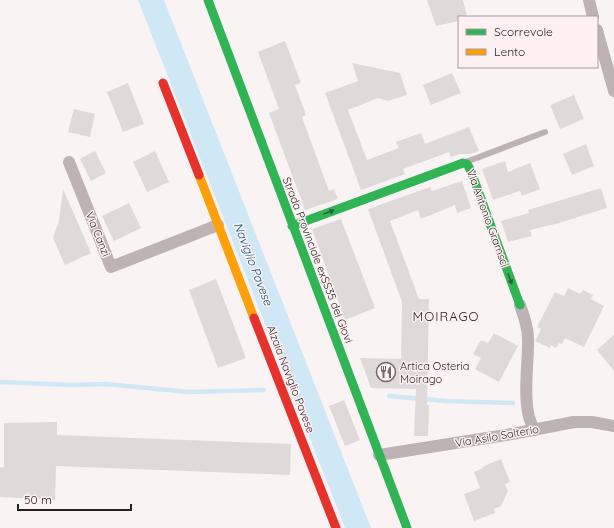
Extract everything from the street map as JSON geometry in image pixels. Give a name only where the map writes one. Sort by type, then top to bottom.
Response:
[{"type":"street","name":"Strada Provinciale exSS35 dei Giovi","points":[[208,0],[407,528]]},
{"type":"street","points":[[589,0],[594,16]]},
{"type":"street","points":[[598,34],[614,92]]},
{"type":"street","name":"Alzaia Naviglio Pavese","points":[[163,83],[336,528]]},
{"type":"street","name":"Via Canzi","points":[[69,162],[111,267],[218,225]]},
{"type":"street","name":"Via Antonio Gramsci","points":[[292,226],[463,163],[467,164],[520,305],[528,332],[526,394],[530,424],[535,430]]},
{"type":"street","name":"Via Asilo Salterio","points":[[379,455],[535,430],[574,422],[592,422],[614,426]]},
{"type":"lane","points":[[463,163],[545,132]]},
{"type":"water","name":"Naviglio Pavese","points":[[138,0],[164,0],[371,528],[345,528]]},
{"type":"building","points":[[427,0],[463,0],[467,16],[458,16],[458,21],[436,26]]},
{"type":"building","points":[[285,41],[301,83],[295,85],[306,115],[302,117],[329,191],[334,189],[338,199],[305,210],[269,113],[279,109],[258,52]]},
{"type":"building","points":[[352,63],[400,73],[407,95],[388,101],[378,98],[348,110],[367,160],[399,148],[396,142],[421,133],[425,144],[469,127],[479,151],[451,157],[449,152],[403,169],[405,174],[361,190],[325,93],[358,81]]},
{"type":"building","points":[[452,73],[461,93],[431,105],[423,85]]},
{"type":"building","points":[[128,83],[144,124],[123,132],[107,92]]},
{"type":"building","points":[[574,95],[584,119],[560,129],[550,105]]},
{"type":"building","points":[[74,109],[95,114],[90,137],[68,132]]},
{"type":"building","points":[[586,144],[594,166],[572,175],[563,154]]},
{"type":"building","points":[[95,151],[106,173],[91,181],[80,159]]},
{"type":"building","points":[[155,151],[169,182],[147,192],[133,162]]},
{"type":"building","points":[[505,161],[508,172],[530,163],[540,189],[522,196],[520,191],[493,200],[482,169]]},
{"type":"building","points":[[462,181],[471,208],[457,213],[455,205],[421,219],[418,210],[390,221],[419,299],[429,299],[427,405],[429,405],[428,436],[414,436],[416,389],[371,388],[360,358],[401,359],[402,302],[368,209],[430,187],[432,191]]},
{"type":"building","points":[[601,188],[607,208],[559,223],[530,230],[532,236],[508,242],[501,221],[529,213],[528,210]]},
{"type":"building","points":[[63,189],[91,253],[65,265],[53,238],[59,221]]},
{"type":"building","points":[[129,203],[141,228],[114,241],[102,216]]},
{"type":"building","points":[[341,219],[375,308],[345,320],[312,229]]},
{"type":"building","points":[[216,279],[246,358],[218,368],[189,290]]},
{"type":"building","points":[[568,288],[580,294],[583,290],[593,295],[591,299],[604,306],[584,347],[565,338],[562,344],[559,343],[556,348],[551,345],[550,348],[535,341],[541,329],[537,327],[555,292],[564,296]]},
{"type":"building","points":[[494,333],[518,346],[499,382],[475,369],[481,358],[473,354],[481,340],[488,343]]},
{"type":"building","points":[[614,335],[614,371],[597,350]]},
{"type":"building","points":[[344,400],[360,440],[345,446],[329,406]]},
{"type":"building","points":[[57,422],[57,435],[291,444],[290,475],[56,466],[55,500],[0,497],[0,467],[4,467],[4,423]]},
{"type":"building","points":[[501,459],[510,482],[505,484],[508,491],[501,506],[494,509],[495,513],[474,521],[464,494],[480,488],[474,472]]},
{"type":"waterway","points":[[0,382],[72,385],[106,384],[189,392],[264,390]]},
{"type":"waterway","points":[[389,396],[446,401],[513,403]]},
{"type":"traffic: fast","points":[[208,0],[407,528]]},
{"type":"traffic: fast","points":[[292,226],[463,163],[467,164],[520,305]]},
{"type":"traffic: slow","points":[[199,175],[254,318]]},
{"type":"traffic: jam","points":[[163,83],[199,175]]},
{"type":"traffic: jam","points":[[254,318],[336,528]]},
{"type":"place","name":"Artica Osteria Moirago","points":[[386,372]]},
{"type":"district","name":"MOIRAGO","points":[[446,316]]}]
